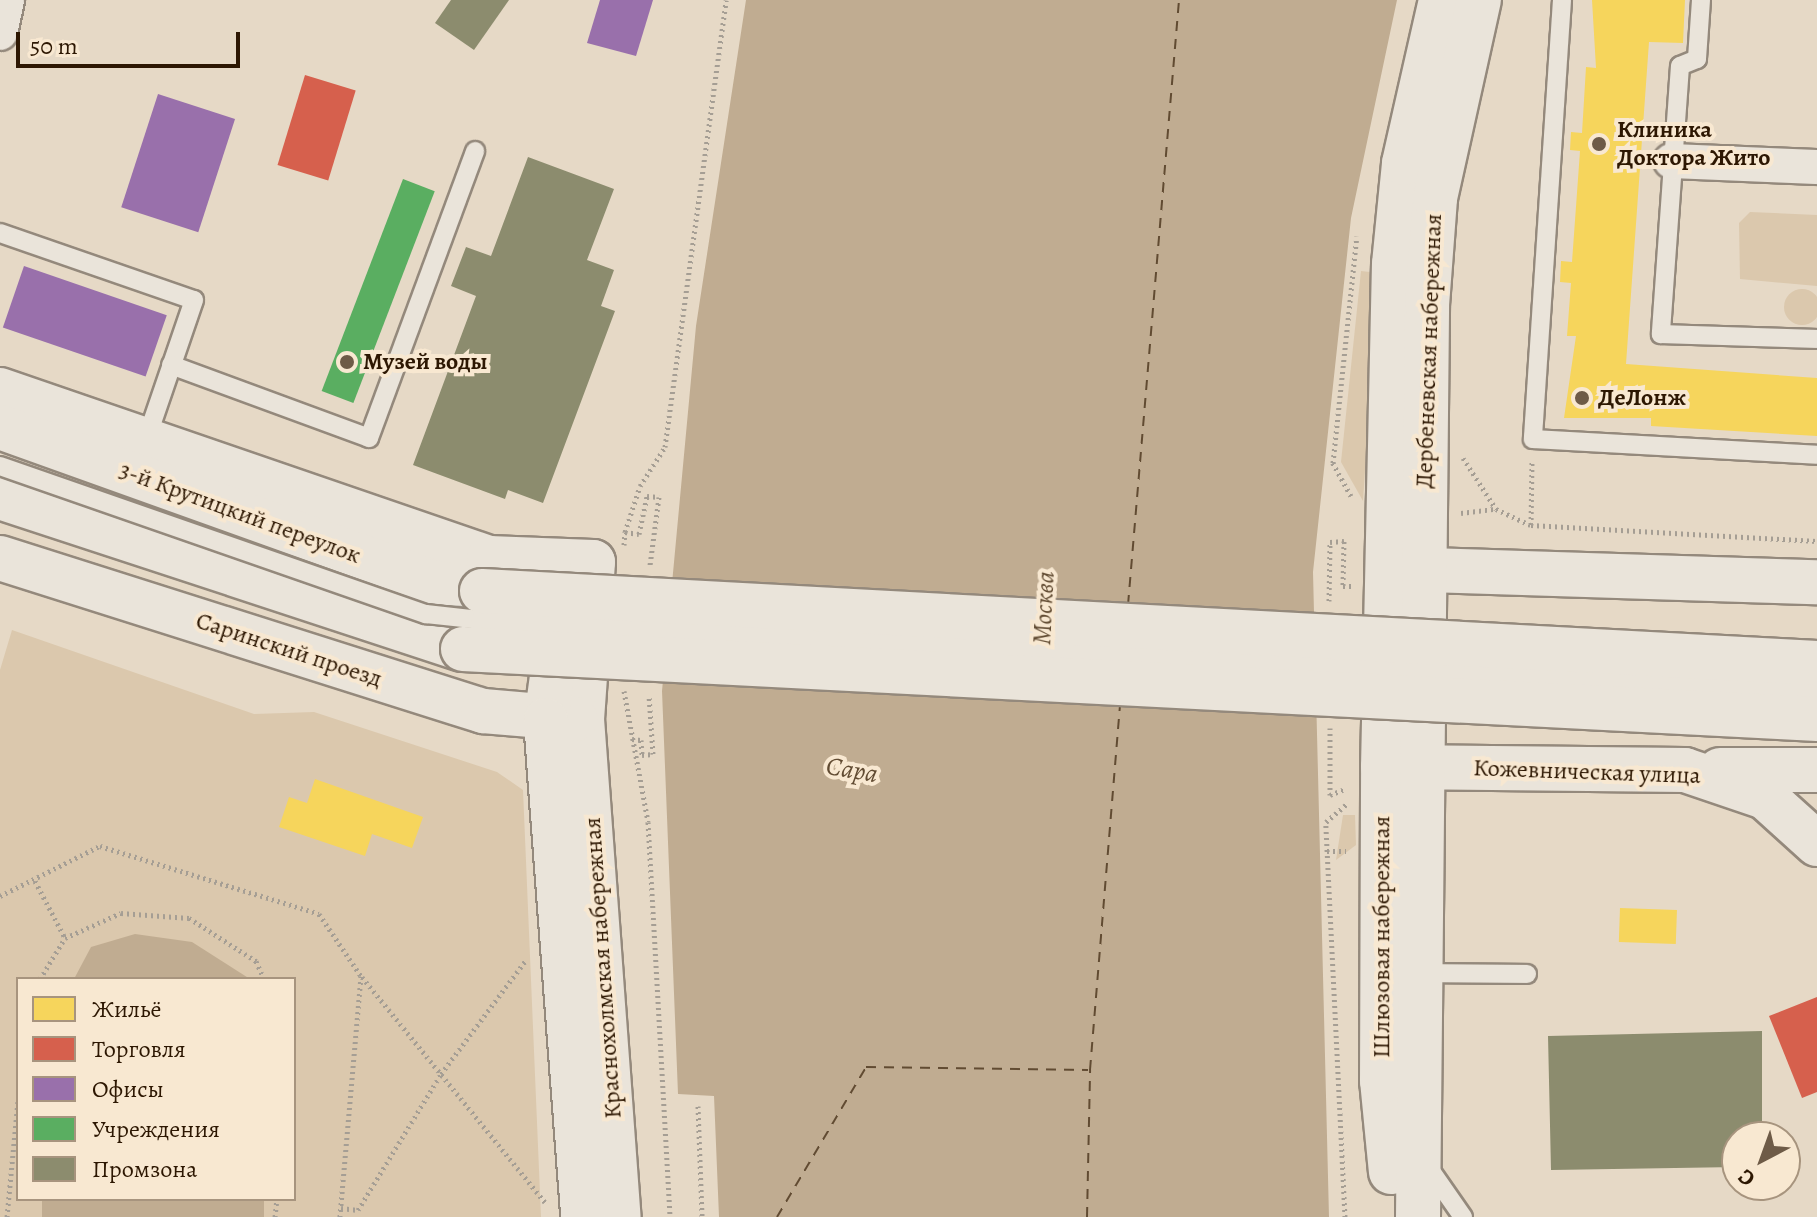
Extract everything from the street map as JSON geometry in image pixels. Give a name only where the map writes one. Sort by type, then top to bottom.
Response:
[{"type":"main road","name":"Дербеневская набережная","points":[[1405,658],[1404,163],[1441,0]]},
{"type":"main road","name":"Дербеневская набережная","points":[[1403,568],[1435,198],[1479,0]]},
{"type":"main road","points":[[0,390],[489,558],[580,560],[564,720]]},
{"type":"main road","name":"3-й Крутицкий переулок","points":[[0,427],[429,581],[482,591],[1817,663]]},
{"type":"main road","points":[[0,497],[463,649],[1817,719]]},
{"type":"main road","name":"Саринский проезд","points":[[0,558],[483,711],[564,720]]},
{"type":"main road","points":[[1403,568],[1817,582]]},
{"type":"main road","name":"Шлюзовая набережная","points":[[1395,1217],[1382,1081],[1376,779],[1405,658]]},
{"type":"main road","name":"Краснохолмская набережная","points":[[564,720],[570,1216]]},
{"type":"main road","name":"Краснохолмская набережная","points":[[564,720],[619,1217]]},
{"type":"main road","points":[[1685,770],[1817,770]]},
{"type":"main road","name":"Кожевническая улица","points":[[1376,779],[1685,770],[1765,797],[1817,844]]},
{"type":"main road","name":"Шлюзовая набережная","points":[[1376,779],[1420,973],[1415,1148],[1418,1217]]},
{"type":"street","points":[[0,33],[7,0]]},
{"type":"street","points":[[1671,161],[1817,167]]},
{"type":"lane","points":[[1562,0],[1533,439],[1817,455]]},
{"type":"lane","points":[[1701,0],[1697,59],[1680,66],[1661,334],[1817,339]]},
{"type":"lane","points":[[171,365],[369,438],[475,151]]},
{"type":"lane","points":[[0,233],[194,300],[146,440]]},
{"type":"lane","points":[[0,466],[440,615],[1817,691]]},
{"type":"lane","points":[[1420,973],[1527,974]]},
{"type":"lane","points":[[1415,1148],[1463,1217]]},
{"type":"path","points":[[625,532],[640,486],[665,447],[726,0]]},
{"type":"path","points":[[1531,525],[1533,439]]},
{"type":"path","points":[[639,534],[647,496],[659,497],[648,581]]},
{"type":"path","points":[[1487,499],[1531,525],[1817,541]]},
{"type":"path","points":[[1318,608],[1329,607],[1330,542],[1344,541],[1343,586]]},
{"type":"path","points":[[632,739],[641,740],[642,755],[653,754],[648,684],[656,685]]},
{"type":"path","points":[[1330,716],[1330,795],[1345,793],[1376,779]]},
{"type":"path","points":[[1345,1217],[1326,822],[1376,779]]},
{"type":"path","points":[[641,785],[670,1217]]},
{"type":"path","points":[[0,896],[100,846],[319,914],[361,976],[441,1074],[570,1216]]},
{"type":"path","points":[[35,881],[65,938]]},
{"type":"path","points":[[41,977],[65,938],[121,913],[189,918],[256,961],[263,977]]},
{"type":"path","points":[[341,1208],[358,1214],[441,1074],[532,952]]},
{"type":"path","points":[[340,1217],[361,976]]},
{"type":"path","points":[[698,1106],[702,1217]]},
{"type":"path","points":[[7,1217],[16,1121]]},
{"type":"shaded area","points":[[1750,212],[1817,215],[1817,286],[1740,279],[1739,223]]},
{"type":"shaded area","points":[[1361,271],[1370,272],[1374,333],[1363,501],[1341,462]]},
{"type":"shaded area","points":[[1802,289],[1815,294],[1818,316],[1815,320],[1802,325],[1789,320],[1784,307],[1789,294]]},
{"type":"shaded area","points":[[12,630],[254,714],[314,712],[497,772],[523,790],[541,1217],[0,1217],[0,670]]},
{"type":"shaded area","points":[[1343,815],[1355,815],[1356,845],[1336,860]]},
{"type":"water","points":[[746,0],[1397,0],[1351,218],[1313,572],[1329,1217],[719,1217],[714,1096],[678,1094],[662,691],[696,326]]},
{"type":"water","points":[[135,934],[192,942],[247,977],[75,977],[91,947]]},
{"type":"water","points":[[42,1201],[264,1201],[264,1217],[42,1217]]},
{"type":"building: Жильё","points":[[1592,0],[1685,0],[1683,43],[1649,42],[1626,364],[1817,378],[1817,436],[1651,426],[1651,418],[1564,418],[1576,336],[1567,336],[1571,283],[1560,282],[1561,261],[1572,262],[1580,151],[1570,150],[1571,132],[1582,133],[1586,67],[1596,68]]},
{"type":"building: Жильё","points":[[315,779],[423,817],[412,848],[372,834],[365,856],[279,827],[289,797],[307,803]]},
{"type":"building: Жильё","points":[[1620,908],[1677,910],[1676,944],[1619,942]]},
{"type":"building: Торговля","points":[[305,75],[356,90],[328,180],[278,165]]},
{"type":"building: Торговля","points":[[1817,997],[1817,1092],[1802,1098],[1769,1016]]},
{"type":"building: Офисы","points":[[600,0],[653,0],[636,56],[587,43]]},
{"type":"building: Офисы","points":[[158,94],[235,119],[198,232],[121,207]]},
{"type":"building: Офисы","points":[[24,266],[167,315],[146,377],[3,327]]},
{"type":"building: Учреждения","points":[[403,179],[435,191],[353,403],[322,391]]},
{"type":"building: Промзона","points":[[451,0],[509,0],[474,50],[435,23]]},
{"type":"building: Промзона","points":[[528,157],[614,189],[587,260],[614,270],[601,306],[615,311],[543,503],[508,490],[505,499],[413,465],[476,296],[451,286],[466,247],[491,256]]},
{"type":"building: Промзона","points":[[1762,1031],[1762,1121],[1721,1121],[1721,1167],[1551,1170],[1548,1036]]},
{"type":"ferry route","points":[[1128,605],[1179,0]]},
{"type":"ferry route","points":[[1087,1217],[1090,1070],[1120,703]]},
{"type":"ferry route","points":[[777,1217],[866,1067],[1088,1070]]},
{"type":"tram line","points":[[0,458],[428,605],[1817,682]]},
{"type":"tram line","points":[[0,474],[424,621],[471,630],[1817,700]]},
{"type":"place","name":"Клиника Доктора Жито","points":[[1599,144]]},
{"type":"place","name":"Музей воды","points":[[347,362]]},
{"type":"place","name":"ДеЛонж","points":[[1582,398]]},
{"type":"water label","name":"Москва","points":[[1044,608]]},
{"type":"water label","name":"Сара","points":[[852,770]]}]
